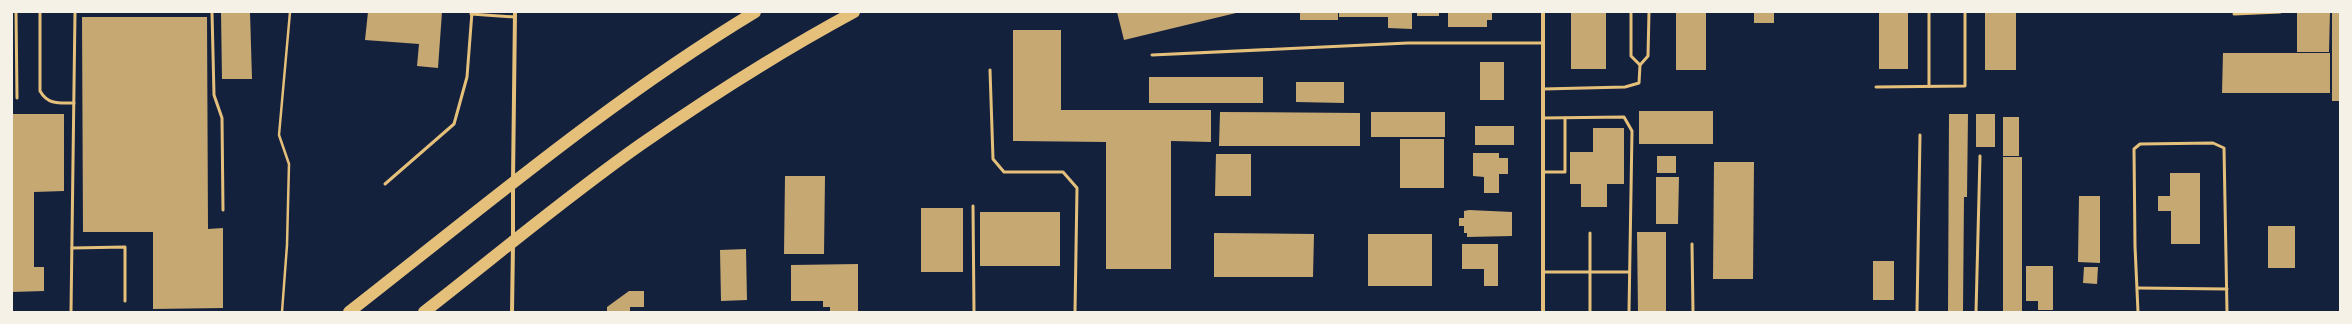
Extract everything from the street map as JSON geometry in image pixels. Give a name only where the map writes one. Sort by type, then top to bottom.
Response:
[{"type":"highway","points":[[349,312],[596,119],[667,69],[755,12]]},
{"type":"highway","points":[[424,312],[575,194],[640,146],[708,100],[820,30],[854,12]]},
{"type":"street","points":[[1543,12],[1543,312]]},
{"type":"street","points":[[512,312],[515,14]]},
{"type":"lane","points":[[16,12],[17,98]]},
{"type":"lane","points":[[40,12],[40,91],[44,98],[52,103],[74,103]]},
{"type":"lane","points":[[71,312],[76,12]]},
{"type":"lane","points":[[212,12],[214,95],[222,118],[223,210]]},
{"type":"lane","points":[[1631,12],[1631,56],[1640,65]]},
{"type":"lane","points":[[1543,89],[1634,86],[1639,83],[1640,65],[1648,56],[1649,12]]},
{"type":"lane","points":[[1929,12],[1929,86]]},
{"type":"lane","points":[[1876,87],[1965,86],[1965,12]]},
{"type":"lane","points":[[2234,14],[2280,12]]},
{"type":"lane","points":[[385,184],[454,124],[467,77],[471,13],[515,14]]},
{"type":"lane","points":[[1152,55],[1408,43],[1543,43]]},
{"type":"lane","points":[[990,70],[993,159],[1004,172],[1063,172],[1077,188],[1075,312]]},
{"type":"lane","points":[[1543,118],[1624,117],[1632,132],[1629,312]]},
{"type":"lane","points":[[1543,172],[1565,172],[1565,118]]},
{"type":"lane","points":[[1917,312],[1920,135]]},
{"type":"lane","points":[[2138,312],[2138,288],[2134,246],[2134,149],[2140,144],[2213,143],[2224,148],[2227,312]]},
{"type":"lane","points":[[1976,312],[1980,156]]},
{"type":"lane","points":[[973,206],[974,312]]},
{"type":"lane","points":[[1590,233],[1590,312]]},
{"type":"lane","points":[[1692,244],[1693,312]]},
{"type":"lane","points":[[72,248],[125,248],[125,301]]},
{"type":"lane","points":[[1543,272],[1629,272]]},
{"type":"lane","points":[[2138,288],[2227,289]]},
{"type":"path","points":[[282,312],[287,245],[289,164],[279,135],[290,12]]},
{"type":"building","points":[[221,12],[250,12],[252,79],[222,79]]},
{"type":"building","points":[[368,12],[442,12],[438,68],[417,66],[419,44],[365,40]]},
{"type":"building","points":[[1117,12],[1236,12],[1236,13],[1124,40]]},
{"type":"building","points":[[1300,12],[1338,12],[1338,20],[1300,20]]},
{"type":"building","points":[[1339,12],[1412,12],[1412,29],[1388,28],[1388,17],[1339,17]]},
{"type":"building","points":[[1417,12],[1439,12],[1439,16],[1417,16]]},
{"type":"building","points":[[1448,12],[1492,12],[1492,20],[1487,20],[1487,27],[1448,27]]},
{"type":"building","points":[[1571,12],[1606,12],[1606,69],[1571,69]]},
{"type":"building","points":[[1676,12],[1706,12],[1706,70],[1676,70]]},
{"type":"building","points":[[1754,12],[1774,12],[1774,23],[1754,23]]},
{"type":"building","points":[[1879,12],[1908,12],[1908,69],[1879,69]]},
{"type":"building","points":[[1985,12],[2016,12],[2016,70],[1985,70]]},
{"type":"building","points":[[2297,12],[2330,12],[2329,52],[2297,52]]},
{"type":"building","points":[[2332,12],[2340,12],[2340,101],[2332,101]]},
{"type":"building","points":[[82,17],[207,17],[208,229],[223,228],[223,308],[153,309],[153,232],[83,232]]},
{"type":"building","points":[[1013,30],[1061,30],[1061,110],[1211,110],[1211,142],[1171,141],[1171,269],[1106,269],[1106,142],[1013,141]]},
{"type":"building","points":[[2223,53],[2330,53],[2330,93],[2222,93]]},
{"type":"building","points":[[1480,62],[1504,62],[1504,100],[1480,100]]},
{"type":"building","points":[[1149,77],[1263,77],[1263,103],[1149,103]]},
{"type":"building","points":[[1296,82],[1344,82],[1344,103],[1296,102]]},
{"type":"building","points":[[1639,111],[1713,111],[1713,144],[1639,144]]},
{"type":"building","points":[[1220,112],[1360,113],[1360,146],[1219,146]]},
{"type":"building","points":[[1371,112],[1445,112],[1445,137],[1371,137]]},
{"type":"building","points":[[12,114],[64,114],[64,191],[34,192],[34,267],[44,267],[44,291],[12,292]]},
{"type":"building","points":[[1949,114],[1968,114],[1967,197],[1964,197],[1963,312],[1948,312]]},
{"type":"building","points":[[1976,114],[1995,114],[1995,147],[1976,147]]},
{"type":"building","points":[[2003,117],[2019,117],[2019,156],[2003,156]]},
{"type":"building","points":[[1475,126],[1514,126],[1514,145],[1475,145]]},
{"type":"building","points":[[1593,128],[1624,128],[1624,184],[1607,184],[1607,207],[1581,207],[1581,184],[1570,184],[1570,152],[1593,152]]},
{"type":"building","points":[[1400,139],[1444,139],[1444,188],[1400,188]]},
{"type":"building","points":[[1473,153],[1499,153],[1499,158],[1508,158],[1508,174],[1499,174],[1499,193],[1484,193],[1484,177],[1473,176]]},
{"type":"building","points":[[1216,154],[1251,154],[1251,196],[1215,196]]},
{"type":"building","points":[[1657,156],[1676,156],[1676,173],[1657,173]]},
{"type":"building","points":[[2003,157],[2022,157],[2022,312],[2003,312]]},
{"type":"building","points":[[1714,162],[1754,162],[1753,279],[1713,279]]},
{"type":"building","points":[[2170,173],[2200,173],[2200,244],[2171,244],[2171,211],[2158,211],[2158,196],[2170,196]]},
{"type":"building","points":[[785,176],[825,176],[824,254],[784,254]]},
{"type":"building","points":[[1656,177],[1679,177],[1678,224],[1656,224]]},
{"type":"building","points":[[2079,196],[2100,196],[2100,263],[2078,262]]},
{"type":"building","points":[[921,208],[963,208],[963,272],[921,272]]},
{"type":"building","points":[[1464,211],[1512,212],[1512,236],[1467,237],[1467,233],[1464,233],[1464,226],[1459,226],[1459,218],[1464,218]]},
{"type":"building","points":[[980,212],[1060,212],[1060,266],[980,266]]},
{"type":"building","points":[[2268,226],[2295,226],[2295,268],[2268,268]]},
{"type":"building","points":[[1637,232],[1666,232],[1666,312],[1638,312]]},
{"type":"building","points":[[1214,233],[1314,234],[1313,277],[1214,277]]},
{"type":"building","points":[[1368,234],[1432,234],[1432,286],[1368,286]]},
{"type":"building","points":[[1462,244],[1498,244],[1498,286],[1484,286],[1484,269],[1462,269]]},
{"type":"building","points":[[746,249],[747,300],[721,301],[720,250]]},
{"type":"building","points":[[1873,261],[1894,261],[1894,300],[1873,300]]},
{"type":"building","points":[[858,264],[858,312],[830,312],[830,307],[823,307],[823,301],[791,301],[791,265]]},
{"type":"building","points":[[2026,266],[2053,266],[2053,310],[2038,310],[2038,301],[2026,301]]},
{"type":"building","points":[[2084,267],[2098,267],[2097,284],[2083,283]]},
{"type":"building","points":[[629,291],[644,291],[644,307],[630,307],[630,312],[607,312],[607,307]]}]
